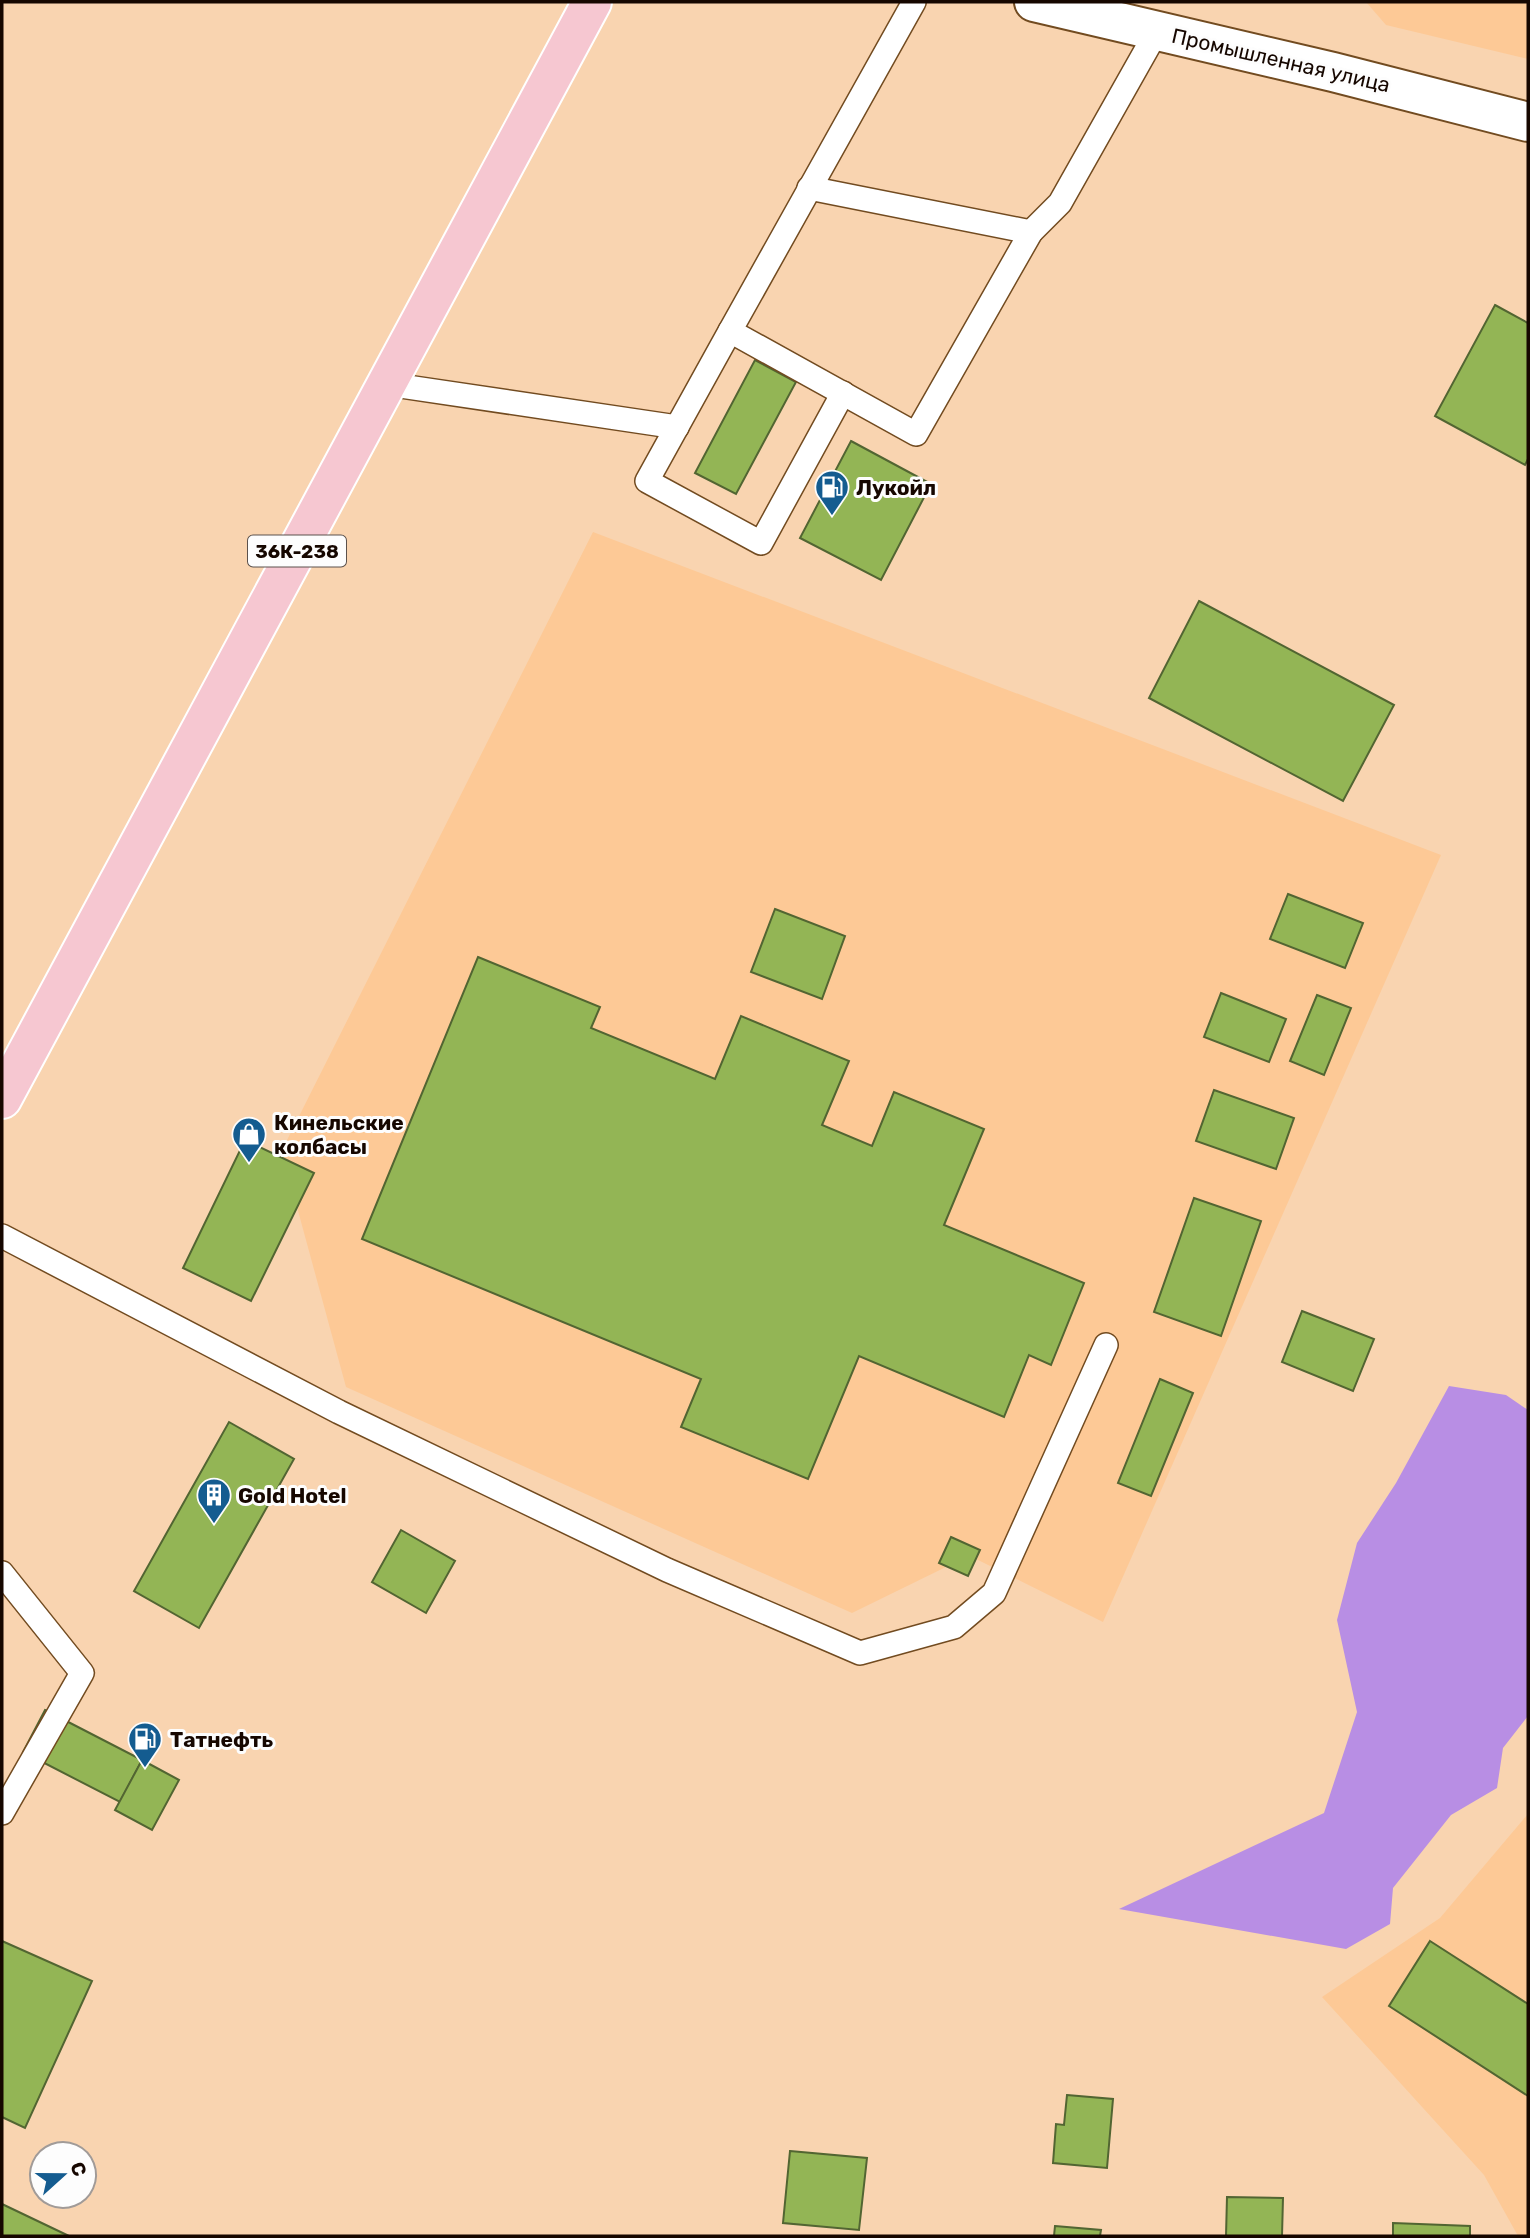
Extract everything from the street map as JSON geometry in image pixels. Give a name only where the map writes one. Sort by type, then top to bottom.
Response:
[{"type":"main road","name":"36К-238","points":[[2,1099],[592,2]]},
{"type":"street","name":"Промышленная улица","points":[[1034,2],[1528,122]]},
{"type":"lane","points":[[843,393],[761,543],[648,481],[914,2]]},
{"type":"lane","points":[[730,331],[916,433],[1031,232],[1060,203],[1157,31]]},
{"type":"lane","points":[[809,188],[1031,232]]},
{"type":"lane","points":[[387,384],[677,427]]},
{"type":"lane","points":[[2,1236],[363,1423],[667,1570],[860,1653],[954,1627],[994,1593],[1106,1345]]},
{"type":"lane","points":[[2,1573],[82,1674],[2,1813]]},
{"type":"shaded area","points":[[1366,2],[1528,2],[1528,59],[1386,25]]},
{"type":"shaded area","points":[[593,532],[1441,855],[1103,1622],[976,1559],[968,1576],[948,1566],[852,1613],[346,1387],[297,1207],[313,1173],[279,1156]]},
{"type":"shaded area","points":[[1449,1386],[1506,1395],[1528,1410],[1528,1716],[1503,1748],[1497,1788],[1451,1815],[1393,1888],[1390,1924],[1346,1949],[1119,1909],[1324,1813],[1357,1712],[1337,1620],[1357,1543],[1396,1483]]},
{"type":"shaded area","points":[[1528,1814],[1528,2236],[1518,2236],[1484,2175],[1322,1997],[1440,1918]]},
{"type":"building","points":[[1495,305],[1528,323],[1528,459],[1525,465],[1435,416]]},
{"type":"building","points":[[755,360],[796,382],[736,494],[695,473]]},
{"type":"building","points":[[851,441],[931,484],[881,580],[800,538]]},
{"type":"building","points":[[1199,601],[1394,705],[1343,801],[1149,698]]},
{"type":"building","points":[[1288,894],[1363,923],[1345,968],[1270,939]]},
{"type":"building","points":[[775,909],[845,936],[822,999],[751,972]]},
{"type":"building","points":[[478,957],[600,1007],[591,1028],[715,1079],[741,1016],[849,1061],[822,1125],[872,1146],[894,1092],[984,1129],[944,1225],[1084,1283],[1051,1365],[1029,1355],[1004,1417],[859,1356],[808,1479],[681,1427],[701,1379],[362,1239]]},
{"type":"building","points":[[1221,993],[1286,1019],[1269,1062],[1204,1037]]},
{"type":"building","points":[[1317,995],[1351,1008],[1324,1075],[1290,1061]]},
{"type":"building","points":[[1214,1090],[1294,1118],[1276,1169],[1196,1141]]},
{"type":"building","points":[[245,1140],[314,1173],[251,1301],[183,1268]]},
{"type":"building","points":[[1194,1198],[1261,1221],[1221,1336],[1154,1312]]},
{"type":"building","points":[[1302,1311],[1374,1339],[1353,1391],[1282,1362]]},
{"type":"building","points":[[1160,1379],[1193,1393],[1151,1496],[1118,1483]]},
{"type":"building","name":"Gold Hotel","points":[[229,1422],[294,1459],[199,1628],[134,1591]]},
{"type":"building","points":[[401,1530],[455,1561],[426,1613],[372,1582]]},
{"type":"building","points":[[951,1537],[980,1550],[968,1576],[939,1563]]},
{"type":"building","points":[[45,1710],[142,1760],[120,1802],[23,1752]]},
{"type":"building","points":[[142,1760],[179,1780],[152,1830],[115,1810]]},
{"type":"building","points":[[2,1941],[92,1981],[25,2128],[2,2117]]},
{"type":"building","points":[[1430,1941],[1528,2004],[1528,2096],[1389,2006]]},
{"type":"building","points":[[1067,2095],[1113,2099],[1107,2168],[1053,2163],[1056,2124],[1064,2125]]},
{"type":"building","points":[[790,2151],[867,2158],[859,2230],[783,2223]]},
{"type":"building","points":[[1227,2197],[1283,2198],[1282,2236],[1226,2236]]},
{"type":"building","points":[[2,2204],[69,2236],[2,2236]]},
{"type":"building","points":[[1393,2223],[1470,2226],[1470,2236],[1393,2236]]},
{"type":"building","points":[[1055,2226],[1101,2230],[1100,2236],[1054,2236]]},
{"type":"place","name":"Лукойл","points":[[832,517]]},
{"type":"place","name":"Кинельские колбасы","points":[[249,1164]]},
{"type":"place","name":"Gold Hotel","points":[[214,1525]]},
{"type":"place","name":"Татнефть","points":[[145,1769]]}]
